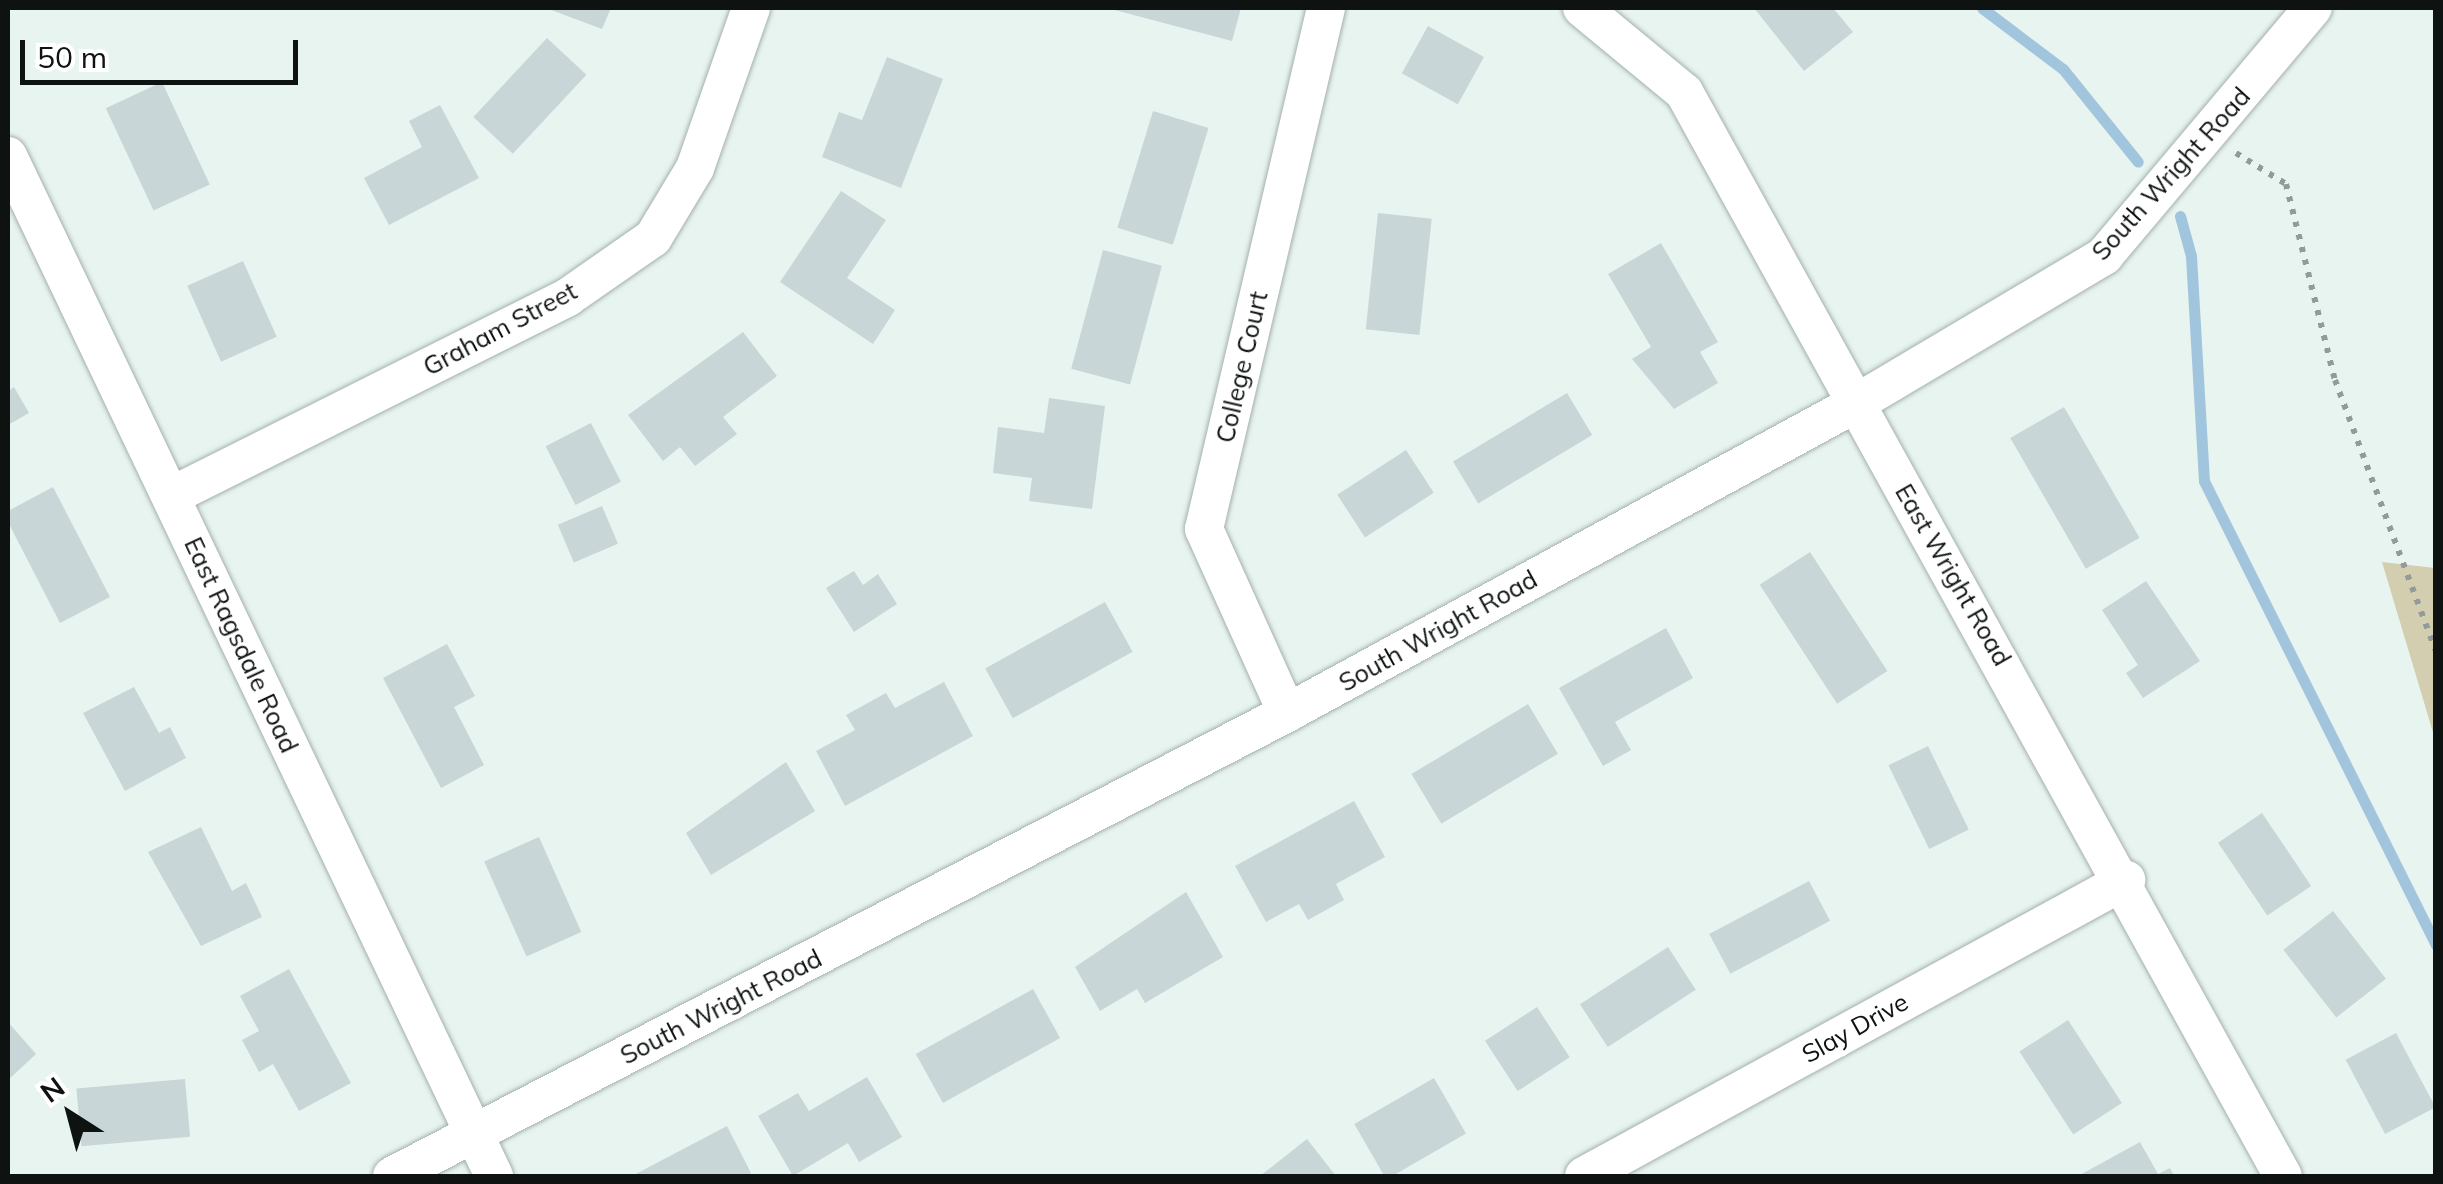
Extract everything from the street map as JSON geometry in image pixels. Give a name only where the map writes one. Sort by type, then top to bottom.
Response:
[{"type":"street","name":"Graham Street","points":[[171,496],[568,297],[653,238],[695,168],[750,8]]},
{"type":"street","name":"College Court","points":[[1287,713],[1204,529],[1326,8]]},
{"type":"street","name":"East Wright Road","points":[[1582,8],[1684,92],[2126,880],[2283,1176]]},
{"type":"street","name":"South Wright Road","points":[[392,1176],[1287,713],[1856,404],[2104,256],[2210,136],[2313,8]]},
{"type":"street","name":"East Ragsdale Road","points":[[8,156],[494,1176]]},
{"type":"street","name":"Slay Drive","points":[[1584,1176],[2126,880]]},
{"type":"path","points":[[2210,136],[2286,184],[2336,380],[2436,652]]},
{"type":"shaded area","points":[[2382,562],[2435,568],[2435,739]]},
{"type":"building","points":[[546,8],[611,8],[602,29]]},
{"type":"building","points":[[1107,8],[1241,8],[1232,41]]},
{"type":"building","points":[[1754,8],[1833,8],[1853,32],[1804,71]]},
{"type":"building","points":[[1428,26],[1484,57],[1458,104],[1402,73]]},
{"type":"building","points":[[547,38],[586,75],[513,154],[473,117]]},
{"type":"building","points":[[887,57],[943,79],[901,188],[822,157],[839,112],[862,120]]},
{"type":"building","points":[[162,82],[210,184],[154,211],[106,108]]},
{"type":"building","points":[[440,105],[479,178],[389,225],[364,178],[422,147],[409,121]]},
{"type":"building","points":[[1153,111],[1208,128],[1173,245],[1117,228]]},
{"type":"building","points":[[841,191],[886,220],[847,278],[895,310],[873,344],[780,282]]},
{"type":"building","points":[[1378,213],[1432,219],[1419,335],[1366,329]]},
{"type":"building","points":[[1661,243],[1718,342],[1700,352],[1718,383],[1674,409],[1632,359],[1651,347],[1608,274]]},
{"type":"building","points":[[1103,250],[1162,266],[1130,385],[1071,369]]},
{"type":"building","points":[[243,261],[277,337],[221,362],[187,286]]},
{"type":"building","points":[[743,332],[777,376],[723,417],[737,434],[695,466],[680,447],[663,461],[628,415]]},
{"type":"building","points":[[14,387],[29,413],[8,425],[8,391]]},
{"type":"building","points":[[1567,393],[1592,435],[1478,504],[1453,462]]},
{"type":"building","points":[[1049,398],[1105,406],[1092,509],[1029,501],[1032,478],[993,473],[998,427],[1044,433]]},
{"type":"building","points":[[2064,407],[2140,538],[2086,569],[2010,438]]},
{"type":"building","points":[[591,423],[621,482],[576,505],[546,446]]},
{"type":"building","points":[[1406,450],[1434,493],[1365,537],[1337,495]]},
{"type":"building","points":[[53,487],[110,597],[60,623],[8,522],[8,511]]},
{"type":"building","points":[[602,506],[618,544],[574,562],[558,525]]},
{"type":"building","points":[[1810,552],[1887,671],[1837,704],[1760,585]]},
{"type":"building","points":[[854,571],[863,585],[878,574],[897,604],[854,632],[826,588]]},
{"type":"building","points":[[2146,581],[2200,661],[2143,698],[2126,673],[2138,665],[2102,610]]},
{"type":"building","points":[[1105,602],[1133,652],[1013,718],[985,668]]},
{"type":"building","points":[[1666,628],[1693,678],[1615,722],[1631,750],[1603,766],[1559,688]]},
{"type":"building","points":[[447,644],[475,696],[454,707],[484,765],[441,788],[383,678]]},
{"type":"building","points":[[944,682],[973,736],[845,806],[816,751],[855,730],[846,715],[886,693],[895,708]]},
{"type":"building","points":[[134,687],[159,733],[170,727],[186,758],[125,791],[83,713]]},
{"type":"building","points":[[1528,704],[1558,754],[1441,824],[1411,774]]},
{"type":"building","points":[[1928,746],[1969,830],[1929,849],[1888,765]]},
{"type":"building","points":[[786,762],[815,811],[711,875],[686,833]]},
{"type":"building","points":[[1354,801],[1385,857],[1336,884],[1344,900],[1308,920],[1299,904],[1266,922],[1235,866]]},
{"type":"building","points":[[2262,813],[2311,886],[2267,916],[2218,843]]},
{"type":"building","points":[[201,827],[232,891],[246,883],[262,917],[201,946],[148,852]]},
{"type":"building","points":[[539,837],[581,932],[526,956],[484,861]]},
{"type":"building","points":[[1809,881],[1830,921],[1730,974],[1709,934]]},
{"type":"building","points":[[1186,892],[1223,957],[1145,1003],[1137,989],[1100,1011],[1075,967]]},
{"type":"building","points":[[2333,911],[2386,979],[2336,1018],[2283,950]]},
{"type":"building","points":[[1668,947],[1696,990],[1608,1047],[1580,1004]]},
{"type":"building","points":[[289,969],[351,1083],[299,1111],[273,1064],[259,1072],[242,1040],[259,1031],[240,996]]},
{"type":"building","points":[[1033,989],[1060,1038],[943,1103],[916,1054]]},
{"type":"building","points":[[1537,1007],[1570,1057],[1518,1091],[1485,1041]]},
{"type":"building","points":[[2068,1020],[2122,1103],[2073,1135],[2019,1052]]},
{"type":"building","points":[[8,1022],[36,1054],[8,1080]]},
{"type":"building","points":[[2396,1033],[2435,1107],[2385,1134],[2346,1060]]},
{"type":"building","points":[[867,1077],[902,1137],[859,1162],[848,1143],[793,1176],[758,1116],[798,1093],[809,1111]]},
{"type":"building","points":[[1434,1078],[1466,1133],[1392,1176],[1384,1176],[1354,1124]]},
{"type":"building","points":[[185,1079],[190,1137],[81,1146],[76,1088]]},
{"type":"building","points":[[727,1126],[751,1173],[632,1176]]},
{"type":"building","points":[[1307,1139],[1336,1176],[1260,1176]]},
{"type":"building","points":[[2140,1142],[2158,1174],[2170,1168],[2174,1176],[2078,1176]]},
{"type":"waterway","points":[[1982,8],[2063,69],[2138,162]]},
{"type":"waterway","points":[[2180,216],[2191,256],[2204,481],[2436,945]]}]
